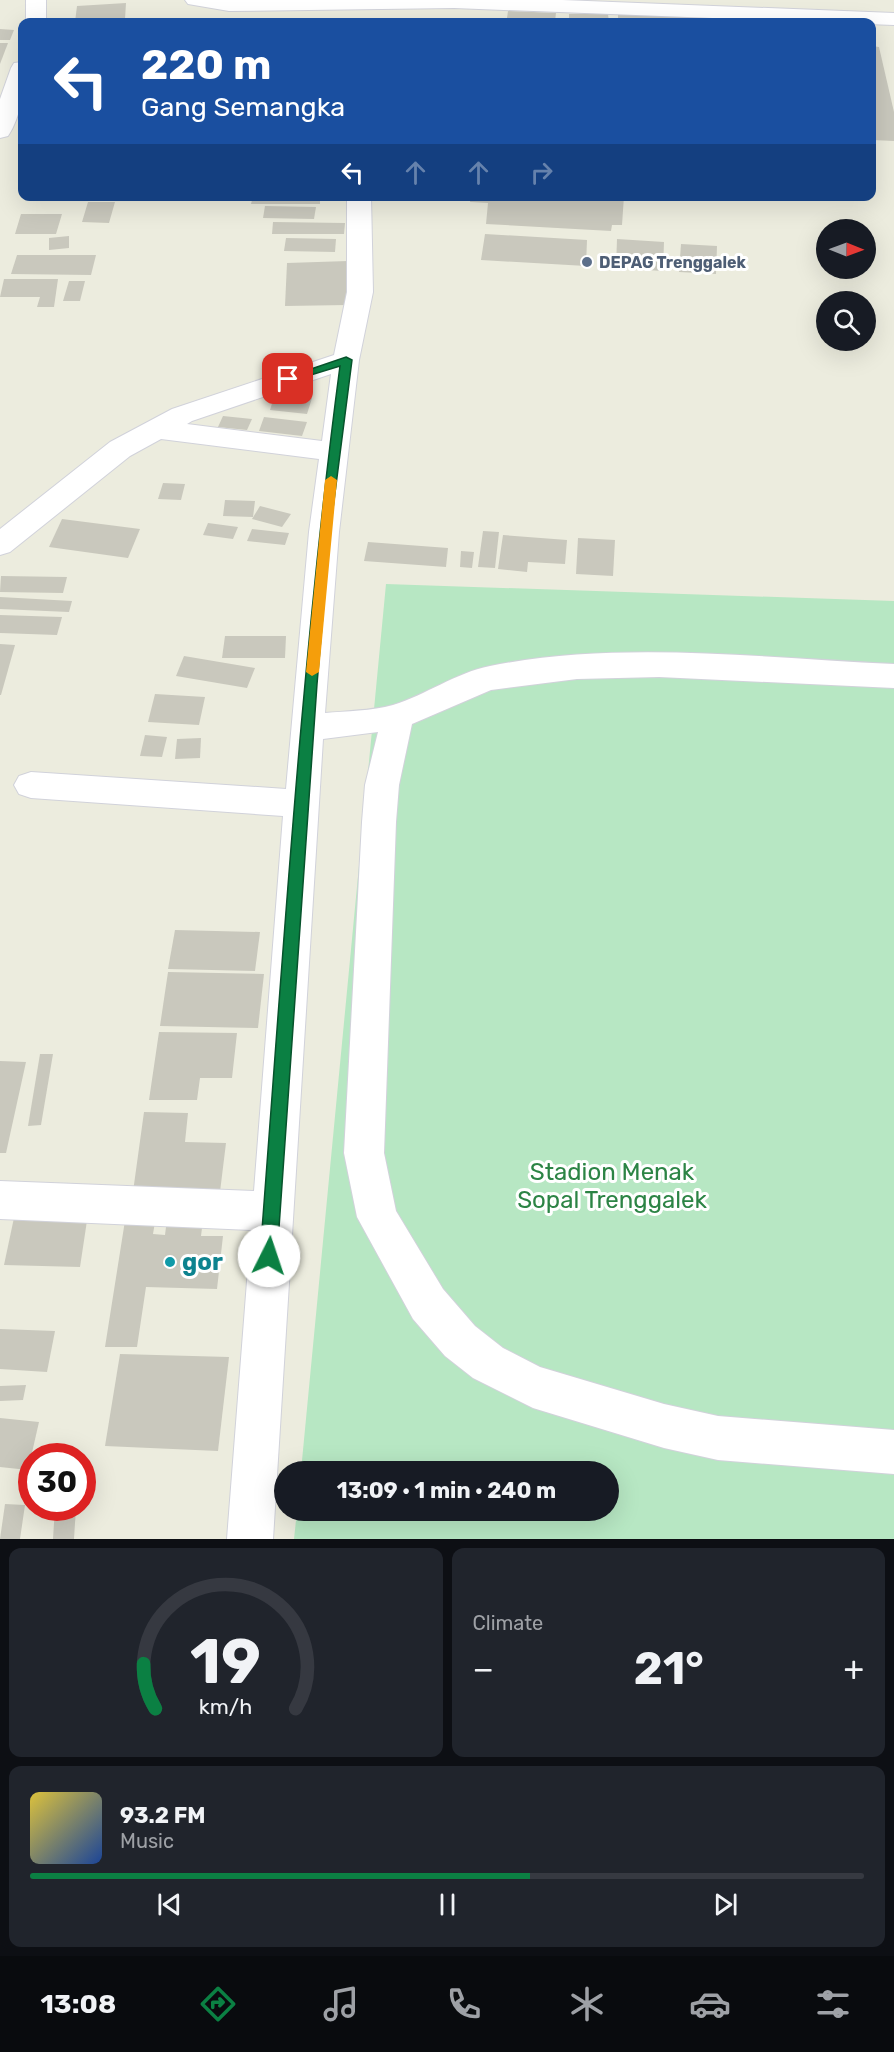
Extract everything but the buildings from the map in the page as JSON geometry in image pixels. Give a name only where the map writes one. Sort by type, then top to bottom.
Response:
[{"type":"street","points":[[36,0],[36,18]]},
{"type":"street","points":[[195,0],[229,4],[454,2],[868,18]]},
{"type":"street","points":[[318,4],[327,18]]},
{"type":"street","points":[[876,18],[894,19]]},
{"type":"street","points":[[0,131],[15,70]]},
{"type":"street","points":[[250,1539],[307,728],[334,452],[346,360],[360,292],[359,201]]},
{"type":"street","points":[[0,545],[120,449],[182,415],[229,397],[346,360]]},
{"type":"street","points":[[157,429],[334,452]]},
{"type":"street","points":[[307,728],[397,717],[450,692],[489,678],[577,667],[658,665],[894,676]]},
{"type":"street","points":[[397,717],[382,785],[379,822],[364,1153],[377,1217],[423,1296],[460,1341],[488,1363],[534,1386],[664,1426],[718,1438],[894,1452]]},
{"type":"street","points":[[31,785],[301,804]]},
{"type":"street","points":[[0,1200],[272,1211]]},
{"type":"green space","name":"Stadion Menak Sopal Trenggalek","points":[[386,584],[894,601],[894,1539],[294,1539],[296,1521],[619,1521],[619,1461],[302,1461]]},
{"type":"slow traffic","points":[[312,672],[324,532],[331,480]]},
{"type":"place","name":"DEPAG Trenggalek","points":[[587,262]]},
{"type":"place","name":"gor","points":[[170,1262]]},
{"type":"route","points":[[269,1256],[301,804],[324,532],[346,360],[288,379]]}]
